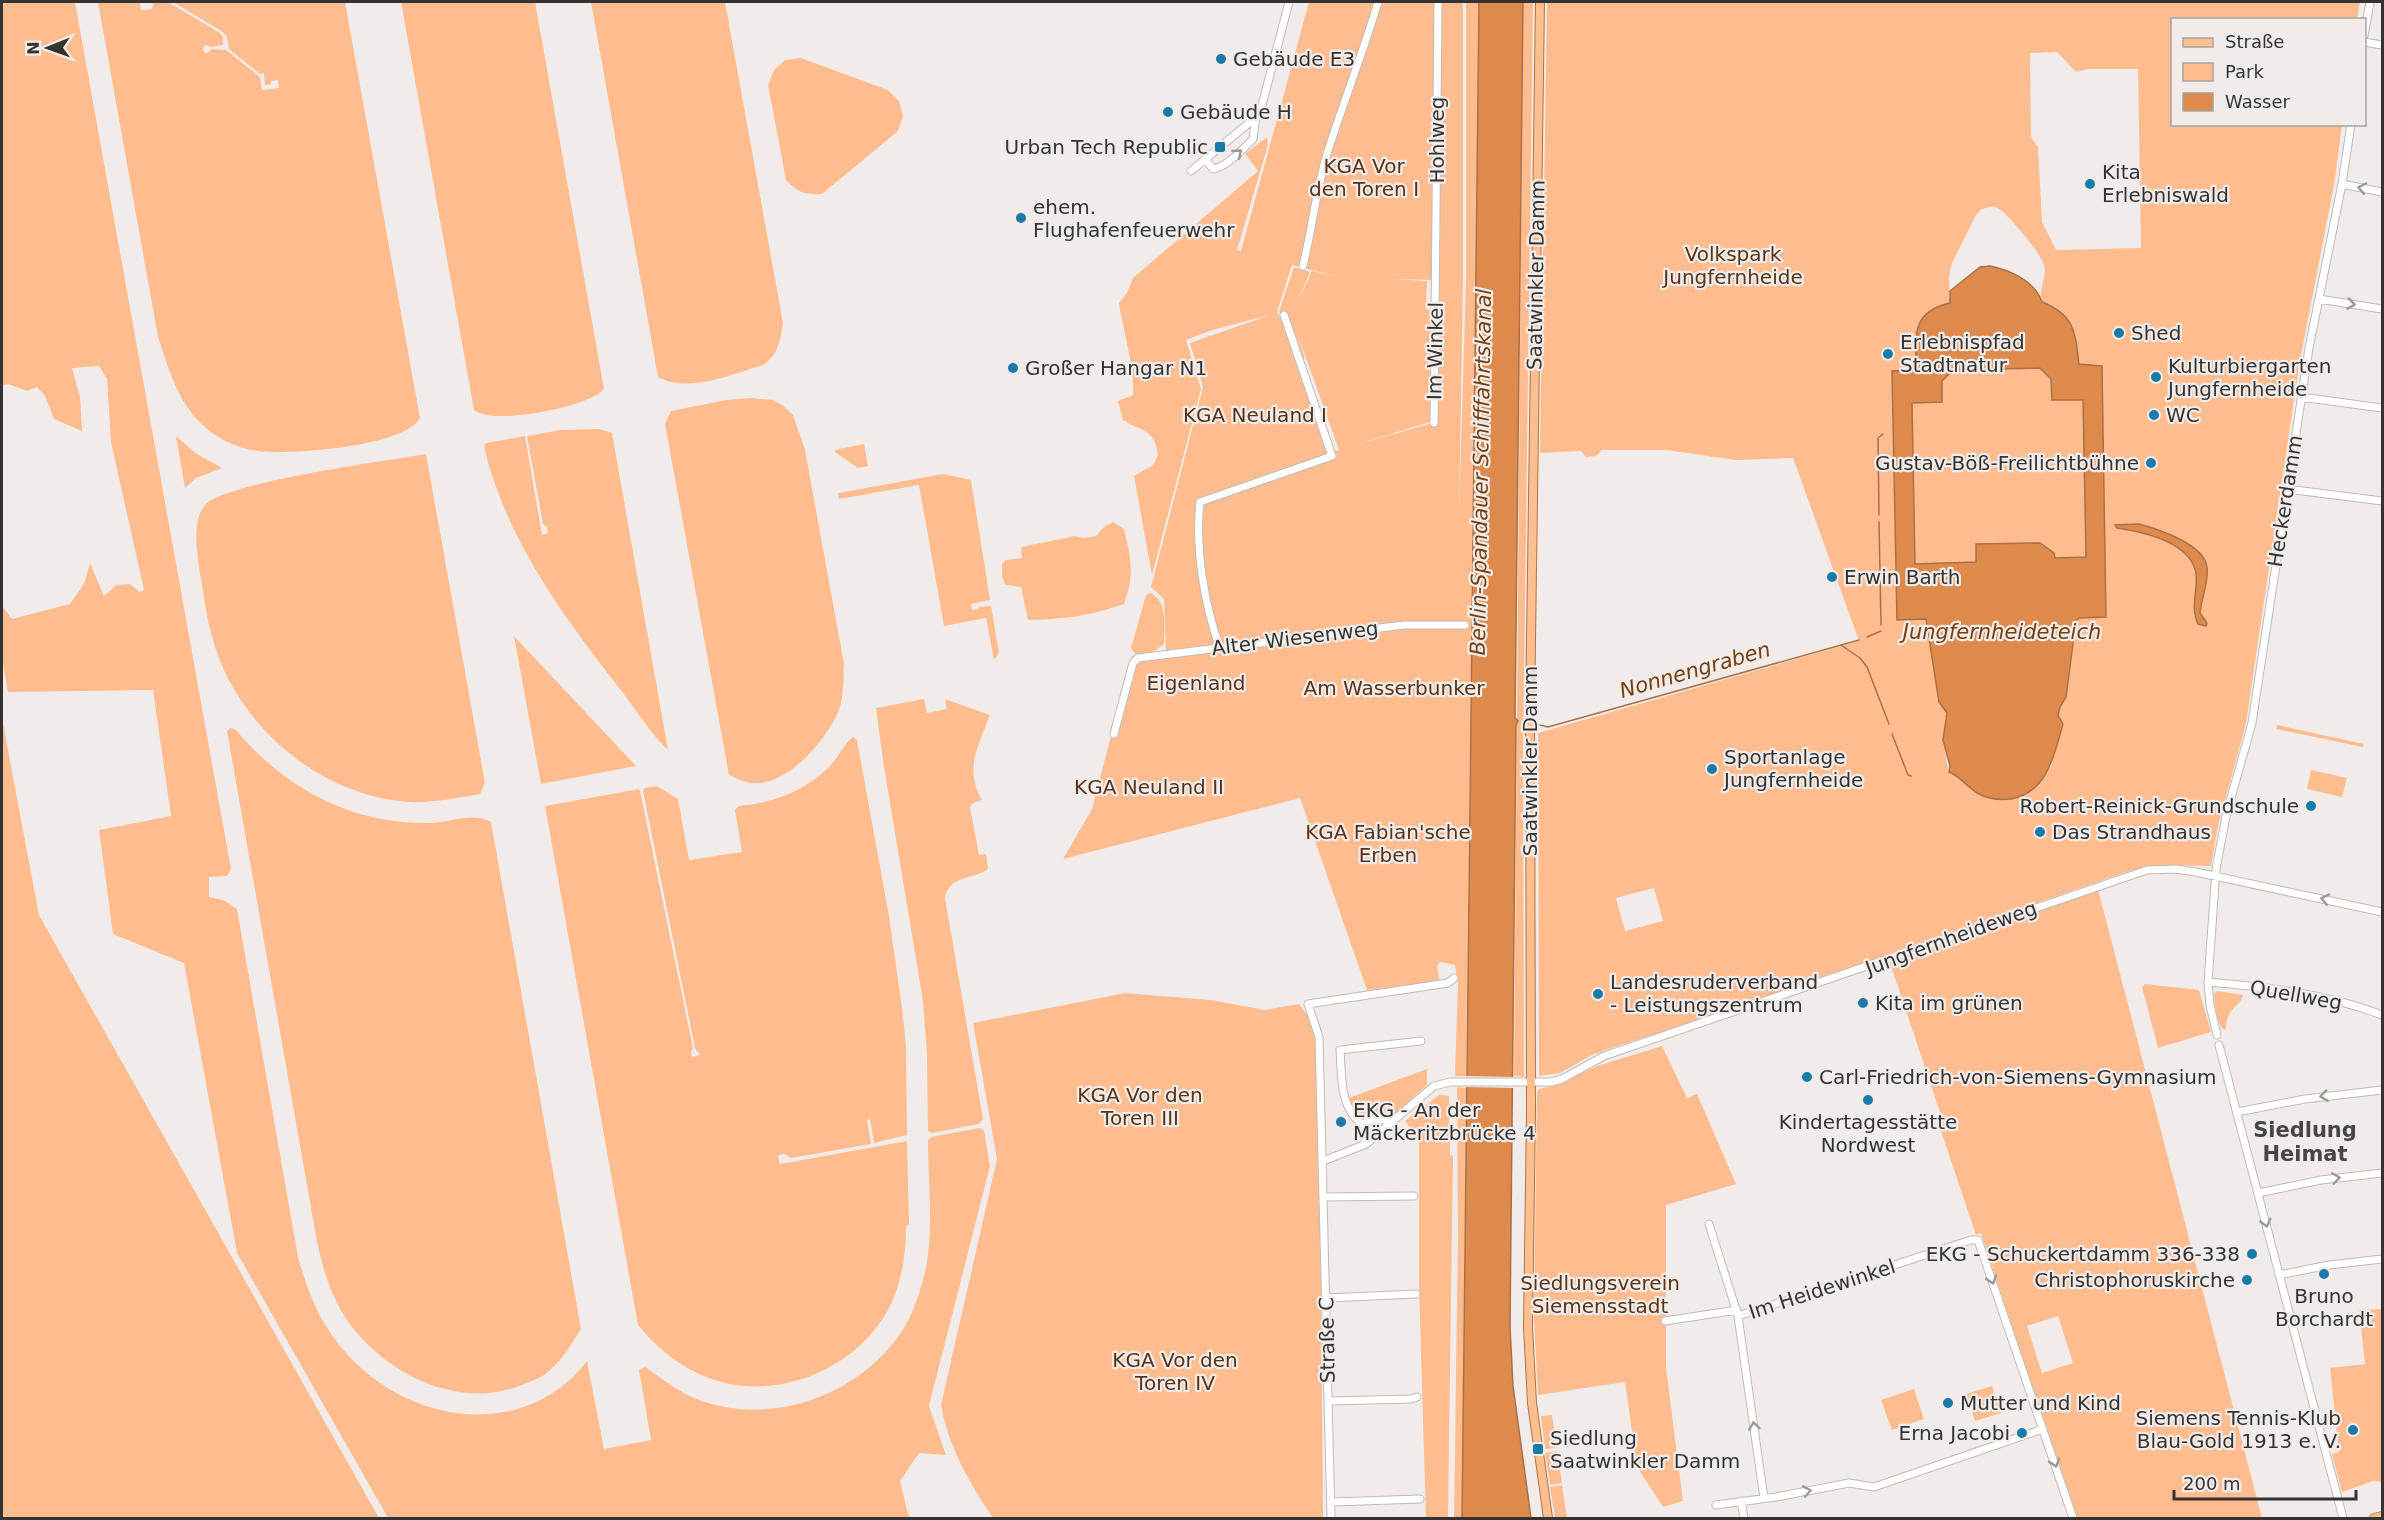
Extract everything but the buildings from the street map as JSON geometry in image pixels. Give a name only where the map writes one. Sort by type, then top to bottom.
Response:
[{"type":"main road","name":"Saatwinkler Damm","points":[[1540,2],[1530,711],[1527,1082],[1528,1348],[1535,1427],[1548,1518]]},
{"type":"main road","points":[[2374,1518],[2382,1516]]},
{"type":"street","points":[[1205,159],[1213,169],[1217,169],[1254,139],[1256,116],[1264,97],[1289,2]]},
{"type":"street","points":[[1304,266],[1326,156],[1378,2]]},
{"type":"street","name":"Hohlweg","points":[[1436,279],[1438,2]]},
{"type":"street","points":[[2366,25],[2370,2]]},
{"type":"street","points":[[2366,42],[2382,45]]},
{"type":"street","points":[[1191,171],[1256,116]]},
{"type":"street","name":"Heckerdamm","points":[[2217,1035],[2208,982],[2216,876],[2226,816],[2252,723],[2301,397],[2343,184],[2351,126]]},
{"type":"street","points":[[2343,184],[2382,192]]},
{"type":"street","name":"Im Winkel","points":[[1434,423],[1436,279]]},
{"type":"street","points":[[2319,299],[2382,309]]},
{"type":"street","points":[[1220,648],[1203,574],[1200,502],[1332,456],[1284,315]]},
{"type":"street","points":[[2301,397],[2382,408]]},
{"type":"street","points":[[2287,489],[2382,501]]},
{"type":"street","name":"Alter Wiesenweg","points":[[1114,734],[1131,669],[1138,658],[1404,625],[1466,625]]},
{"type":"street","name":"Jungfernheideweg","points":[[1366,1144],[1426,1091],[1445,1082],[1551,1082],[1562,1079],[1604,1056],[2130,875],[2164,868],[2216,876],[2382,912]]},
{"type":"street","name":"Straße C","points":[[1331,1518],[1319,1037],[1308,1004],[1448,983],[1454,978]]},
{"type":"street","name":"Quellweg","points":[[2208,982],[2306,995],[2351,1005],[2382,1016]]},
{"type":"street","points":[[1323,1161],[1366,1144],[1362,1125],[1353,1118],[1344,1098],[1341,1050],[1421,1041]]},
{"type":"street","points":[[2219,1045],[2343,1518]]},
{"type":"street","points":[[2237,1112],[2306,1099],[2382,1090]]},
{"type":"street","points":[[1362,1125],[1370,1120],[1393,1120]]},
{"type":"street","points":[[2258,1193],[2321,1180],[2382,1173]]},
{"type":"street","points":[[1324,1197],[1414,1196]]},
{"type":"street","points":[[1708,1224],[1737,1313]]},
{"type":"street","name":"Im Heidewinkel","points":[[1665,1321],[1737,1313],[1971,1240],[1978,1240],[2043,1429]]},
{"type":"street","points":[[2279,1275],[2338,1264],[2382,1259]]},
{"type":"street","points":[[1326,1298],[1416,1294]]},
{"type":"street","name":"Im Heidewinkel","points":[[1737,1313],[1764,1498]]},
{"type":"street","points":[[1329,1401],[1418,1397]]},
{"type":"street","points":[[1716,1504],[1849,1483],[1874,1487],[2043,1429],[2072,1518]]},
{"type":"street","points":[[1332,1502],[1420,1498]]},
{"type":"street","points":[[1742,1501],[1744,1518]]},
{"type":"green space","points":[[2,2],[75,2],[231,869],[227,876],[209,877],[209,897],[223,900],[237,909],[298,1257],[311,1296],[330,1332],[347,1354],[373,1378],[403,1396],[435,1409],[468,1414],[501,1413],[532,1404],[562,1387],[587,1361],[604,1449],[651,1440],[639,1370],[645,1367],[692,1397],[727,1407],[755,1410],[783,1407],[810,1400],[860,1375],[882,1356],[904,1328],[911,1315],[927,1264],[930,1229],[928,1140],[931,1137],[979,1128],[984,1130],[990,1166],[929,1406],[946,1455],[919,1453],[900,1481],[908,1514],[912,1518],[388,1518],[237,1253],[184,963],[113,934],[99,830],[171,816],[153,690],[8,692],[2,658],[2,606],[12,619],[70,604],[84,584],[90,563],[104,596],[116,585],[130,584],[140,592],[144,590],[111,442],[107,379],[99,366],[72,368],[80,397],[82,431],[54,419],[45,396],[37,387],[27,391],[8,384],[2,386]]},
{"type":"green space","points":[[98,2],[140,2],[141,10],[152,9],[154,2],[168,2],[220,33],[223,37],[223,45],[211,47],[205,45],[203,49],[205,53],[211,49],[226,50],[260,77],[262,90],[279,88],[278,80],[265,85],[264,73],[260,74],[229,49],[227,37],[223,32],[173,2],[345,2],[420,418],[410,428],[392,436],[345,447],[295,452],[258,451],[239,447],[221,439],[200,423],[191,412],[177,389],[158,337]]},
{"type":"green space","points":[[401,2],[535,2],[604,389],[595,396],[561,408],[519,415],[500,416],[474,410]]},
{"type":"green space","points":[[591,2],[725,2],[783,323],[777,349],[763,364],[704,382],[680,383],[658,377]]},
{"type":"green space","points":[[1309,2],[1463,2],[1463,279],[1459,514],[1466,280],[1466,2],[1479,2],[1466,1076],[1455,1076],[1458,984],[1455,965],[1440,962],[1437,966],[1440,982],[1367,990],[1300,798],[1063,859],[1092,809],[1132,656],[1166,653],[1164,599],[1151,587],[1203,387],[1190,343],[1270,315],[1212,330],[1186,340],[1201,389],[1152,575],[1134,476],[1153,465],[1158,455],[1151,436],[1123,420],[1118,401],[1133,395],[1131,361],[1119,303],[1127,293],[1133,278],[1258,171],[1245,154],[1267,137],[1268,145],[1237,250],[1241,251]],"holes":[[[1292,265],[1335,276],[1312,271],[1297,303],[1310,272],[1294,267],[1279,311],[1300,359],[1305,359],[1297,333],[1339,450],[1331,452],[1285,327],[1277,312]],[[1392,279],[1433,280],[1432,423],[1352,446],[1430,422],[1432,311],[1426,309],[1427,281]]]},
{"type":"green space","points":[[1523,2],[1533,2],[1523,756],[1524,1077],[1514,1076]]},
{"type":"green space","name":"Volkspark Jungfernheide","points":[[1547,2],[2360,2],[2357,18],[2171,18],[2171,126],[2342,126],[2334,185],[2300,360],[2246,723],[2218,826],[2211,866],[2163,865],[2129,871],[1707,1018],[1620,1045],[1592,1055],[1560,1073],[1539,1076],[1538,733],[1859,641],[1793,458],[1736,460],[1666,450],[1602,450],[1596,456],[1586,457],[1581,451],[1540,453]],"holes":[[[2057,52],[2076,72],[2089,69],[2138,69],[2141,248],[2056,250],[2042,222],[2038,147],[2031,137],[2030,53]],[[1990,207],[1999,209],[2010,219],[2042,260],[2044,265],[2042,302],[2055,307],[2078,355],[2079,364],[2102,367],[2106,617],[2079,618],[2076,621],[2066,697],[2058,716],[2063,724],[2051,766],[2041,782],[2028,794],[2021,797],[1998,799],[1977,793],[1948,768],[1943,740],[1947,713],[1941,705],[1926,619],[1897,620],[1892,371],[1916,370],[1950,303],[1949,277],[1952,263],[1976,215],[1982,209]],[[2139,524],[2167,532],[2198,552],[2206,581],[2200,613],[2204,620],[2194,616],[2196,578],[2191,562],[2184,553],[2164,540],[2140,532],[2117,528]],[[1654,888],[1663,921],[1625,931],[1616,898]]]},
{"type":"green space","points":[[801,58],[888,90],[899,101],[903,116],[898,131],[822,194],[802,192],[786,180],[768,85],[774,70],[785,60]]},
{"type":"green space","points":[[2040,368],[2051,379],[2083,400],[2086,557],[2054,558],[2040,543],[1977,544],[1977,562],[1914,564],[1911,402],[1942,402],[1942,381],[1953,370]]},
{"type":"green space","points":[[751,398],[773,400],[793,415],[805,450],[844,664],[843,693],[839,710],[825,735],[804,760],[791,770],[764,783],[750,783],[729,775],[665,424],[671,411],[726,400]]},
{"type":"green space","points":[[599,429],[612,433],[668,750],[578,633],[539,575],[507,513],[484,447],[486,443],[525,436],[542,535],[548,533],[547,527],[543,524],[527,436],[561,430]]},
{"type":"green space","points":[[176,436],[197,454],[222,468],[196,478],[185,488]]},
{"type":"green space","points":[[864,444],[868,466],[858,468],[835,450]]},
{"type":"green space","points":[[426,454],[485,783],[480,794],[436,801],[408,802],[374,796],[342,785],[311,769],[283,748],[259,724],[238,696],[222,666],[206,613],[196,540],[201,511],[206,504],[220,496],[309,473]]},
{"type":"green space","points":[[943,474],[971,480],[990,600],[971,604],[972,610],[991,606],[999,653],[994,660],[986,618],[944,626],[919,485],[839,499],[838,493]]},
{"type":"green space","points":[[1113,522],[1124,529],[1130,558],[1130,584],[1124,604],[1077,616],[1028,620],[1021,587],[1006,585],[1002,578],[1002,564],[1006,560],[1022,558],[1021,547],[1075,536],[1084,538],[1096,536],[1104,527]]},
{"type":"green space","points":[[1151,593],[1163,609],[1164,644],[1153,652],[1135,654],[1131,648],[1146,595]]},
{"type":"green space","points":[[514,636],[636,766],[541,784]]},
{"type":"green space","points":[[924,699],[927,713],[947,709],[945,699],[990,715],[977,748],[973,767],[974,778],[982,800],[973,803],[970,807],[979,855],[986,854],[988,869],[951,885],[945,898],[983,1119],[979,1124],[932,1133],[928,1131],[927,1055],[923,1001],[876,708]]},
{"type":"green space","points":[[2,718],[39,915],[379,1518],[2,1518]]},
{"type":"green space","points":[[2277,725],[2364,744],[2363,747],[2276,729]]},
{"type":"green space","points":[[230,728],[235,729],[276,769],[298,786],[348,810],[375,818],[403,822],[432,823],[477,818],[491,822],[581,1329],[560,1359],[539,1378],[501,1391],[478,1393],[433,1386],[391,1364],[373,1349],[349,1323],[336,1301],[317,1242],[227,731]]},
{"type":"green space","points":[[853,737],[857,740],[889,916],[902,1008],[906,1046],[907,1135],[874,1143],[870,1119],[867,1120],[871,1144],[791,1158],[785,1154],[778,1155],[780,1164],[907,1141],[909,1225],[906,1226],[902,1269],[893,1300],[874,1331],[856,1349],[835,1364],[812,1376],[787,1383],[761,1386],[736,1385],[700,1375],[680,1363],[662,1350],[638,1325],[545,806],[639,789],[693,1048],[692,1057],[700,1055],[695,1048],[643,791],[645,788],[657,786],[678,799],[689,860],[742,852],[735,810],[739,806],[776,799],[809,783],[829,767]]},
{"type":"green space","points":[[2311,770],[2347,778],[2342,797],[2307,789]]},
{"type":"green space","points":[[2098,889],[2262,1518],[2075,1518],[1981,1233],[1976,1235],[1939,1125],[1942,1118],[1890,963]],"holes":[[[2058,1316],[2073,1363],[2042,1373],[2027,1326]]]},
{"type":"green space","points":[[2145,984],[2199,990],[2211,1032],[2158,1048],[2142,987]]},
{"type":"green space","points":[[2217,991],[2243,995],[2231,1011],[2224,1030],[2216,1014],[2214,994]]},
{"type":"green space","points":[[1125,993],[1211,1000],[1265,1010],[1299,1004],[1309,1017],[1317,1046],[1323,1518],[993,1518],[976,1492],[954,1450],[941,1405],[997,1159],[973,1023]]},
{"type":"green space","name":"Siedlungsverein Siemensstadt","points":[[1662,1046],[1687,1098],[1697,1094],[1736,1184],[1666,1205],[1666,1367],[1683,1501],[1663,1507],[1637,1467],[1625,1382],[1538,1395],[1534,1317],[1537,1092],[1539,1089],[1557,1085],[1597,1066]]},
{"type":"green space","points":[[1427,1069],[1427,1085],[1396,1113],[1380,1115],[1379,1112],[1372,1113],[1372,1115],[1359,1119],[1346,1099]]},
{"type":"green space","points":[[1457,1087],[1466,1088],[1462,1518],[1454,1518],[1458,1236]]},
{"type":"green space","points":[[1439,1095],[1449,1096],[1450,1155],[1453,1156],[1448,1518],[1426,1518],[1419,1287],[1419,1139],[1405,1121]]},
{"type":"green space","name":"Siemens Tennis-Klub Blau-Gold 1913 e. V.","points":[[2382,1309],[2382,1482],[2373,1481],[2342,1492],[2332,1454],[2339,1452],[2330,1368],[2365,1364],[2359,1310]]},
{"type":"green space","points":[[1992,1386],[2001,1413],[1975,1421],[1966,1394]]},
{"type":"green space","points":[[1914,1389],[1924,1419],[1892,1430],[1881,1400]]},
{"type":"green space","points":[[1552,1415],[1557,1448],[1545,1449],[1541,1416]]},
{"type":"green space","points":[[1557,1451],[1562,1483],[1550,1485],[1545,1453]]},
{"type":"green space","points":[[1562,1485],[1567,1518],[1555,1518],[1550,1487]]},
{"type":"water","name":"Berlin-Spandauer Schifffahrtskanal","points":[[1479,2],[1523,2],[1515,718],[1518,721],[1516,725],[1510,1327],[1513,1386],[1531,1518],[1462,1518]]},
{"type":"water","name":"Jungfernheideteich","points":[[1990,266],[2006,270],[2028,282],[2042,302],[2053,307],[2067,319],[2074,334],[2079,364],[2102,366],[2106,617],[2079,618],[2076,621],[2066,697],[2058,715],[2063,724],[2052,760],[2047,771],[2033,789],[2011,799],[1994,799],[1983,796],[1949,772],[1950,766],[1943,740],[1947,713],[1939,702],[1926,619],[1897,620],[1892,371],[1916,370],[1916,337],[1922,319],[1937,307],[1950,303],[1950,291],[1980,267]],"holes":[[[2040,368],[2051,379],[2052,400],[2083,400],[2086,557],[2055,558],[2054,553],[2040,543],[1976,544],[1976,562],[1915,564],[1912,403],[1942,402],[1942,381],[1953,370]]]},
{"type":"water","points":[[2139,524],[2179,539],[2198,551],[2204,559],[2207,579],[2200,613],[2207,623],[2206,626],[2198,624],[2196,618],[2194,606],[2196,574],[2185,554],[2165,540],[2117,528],[2115,525]]},
{"type":"pier","points":[[1463,1076],[1517,1077],[1517,1088],[1463,1087]]},
{"type":"waterway","name":"Nonnengraben","points":[[1879,515],[1878,438],[1883,434]]},
{"type":"waterway","name":"Nonnengraben","points":[[1879,522],[1881,625]]},
{"type":"waterway","name":"Nonnengraben","points":[[1867,637],[1881,631]]},
{"type":"waterway","name":"Nonnengraben","points":[[1540,725],[1548,727],[1859,640]]},
{"type":"waterway","points":[[1841,645],[1860,658],[1867,667],[1889,724]]},
{"type":"waterway","points":[[1892,734],[1908,775],[1911,776]]},
{"type":"place","name":"Gebäude E3","points":[[1221,59]]},
{"type":"place","name":"Gebäude H","points":[[1168,112]]},
{"type":"place","name":"Urban Tech Republic","points":[[1220,147]]},
{"type":"place","name":"Kita Erlebniswald","points":[[2090,184]]},
{"type":"place","name":"ehem. Flughafenfeuerwehr","points":[[1021,218]]},
{"type":"place","name":"Shed","points":[[2119,333]]},
{"type":"place","name":"Erlebnispfad Stadtnatur","points":[[1888,354]]},
{"type":"place","name":"Großer Hangar N1","points":[[1013,368]]},
{"type":"place","name":"Kulturbiergarten Jungfernheide","points":[[2156,377]]},
{"type":"place","name":"WC","points":[[2154,415]]},
{"type":"place","name":"Gustav-Böß-Freilichtbühne","points":[[2151,463]]},
{"type":"place","name":"Erwin Barth","points":[[1832,577]]},
{"type":"place","name":"Sportanlage Jungfernheide","points":[[1712,769]]},
{"type":"place","name":"Robert-Reinick-Grundschule","points":[[2311,806]]},
{"type":"place","name":"Das Strandhaus","points":[[2040,832]]},
{"type":"place","name":"Landesruderverband - Leistungszentrum","points":[[1598,994]]},
{"type":"place","name":"Kita im grünen","points":[[1863,1003]]},
{"type":"place","name":"Carl-Friedrich-von-Siemens-Gymnasium","points":[[1807,1077]]},
{"type":"place","name":"Kindertagesstätte Nordwest","points":[[1868,1100]]},
{"type":"place","name":"EKG - An der Mäckeritzbrücke 4","points":[[1341,1122]]},
{"type":"place","name":"EKG - Schuckertdamm 336-338","points":[[2252,1254]]},
{"type":"place","name":"Bruno Borchardt","points":[[2324,1274]]},
{"type":"place","name":"Christophoruskirche","points":[[2247,1280]]},
{"type":"place","name":"Mutter und Kind","points":[[1948,1403]]},
{"type":"place","name":"Siemens Tennis-Klub Blau-Gold 1913 e. V.","points":[[2353,1430]]},
{"type":"place","name":"Erna Jacobi","points":[[2022,1433]]},
{"type":"place","name":"Siedlung Saatwinkler Damm","points":[[1538,1449]]},
{"type":"district","name":"Siedlung Heimat","points":[[2305,1142]]},
{"type":"park label","name":"KGA Vor den Toren I","points":[[1364,178]]},
{"type":"park label","name":"KGA Neuland I","points":[[1255,415]]},
{"type":"park label","name":"Eigenland","points":[[1196,683]]},
{"type":"park label","name":"Am Wasserbunker","points":[[1394,688]]},
{"type":"park label","name":"KGA Neuland II","points":[[1149,787]]},
{"type":"park label","name":"KGA Fabian'sche Erben","points":[[1388,844]]},
{"type":"park label","name":"KGA Vor den Toren III","points":[[1140,1106]]},
{"type":"park label","name":"KGA Vor den Toren IV","points":[[1175,1372]]}]
